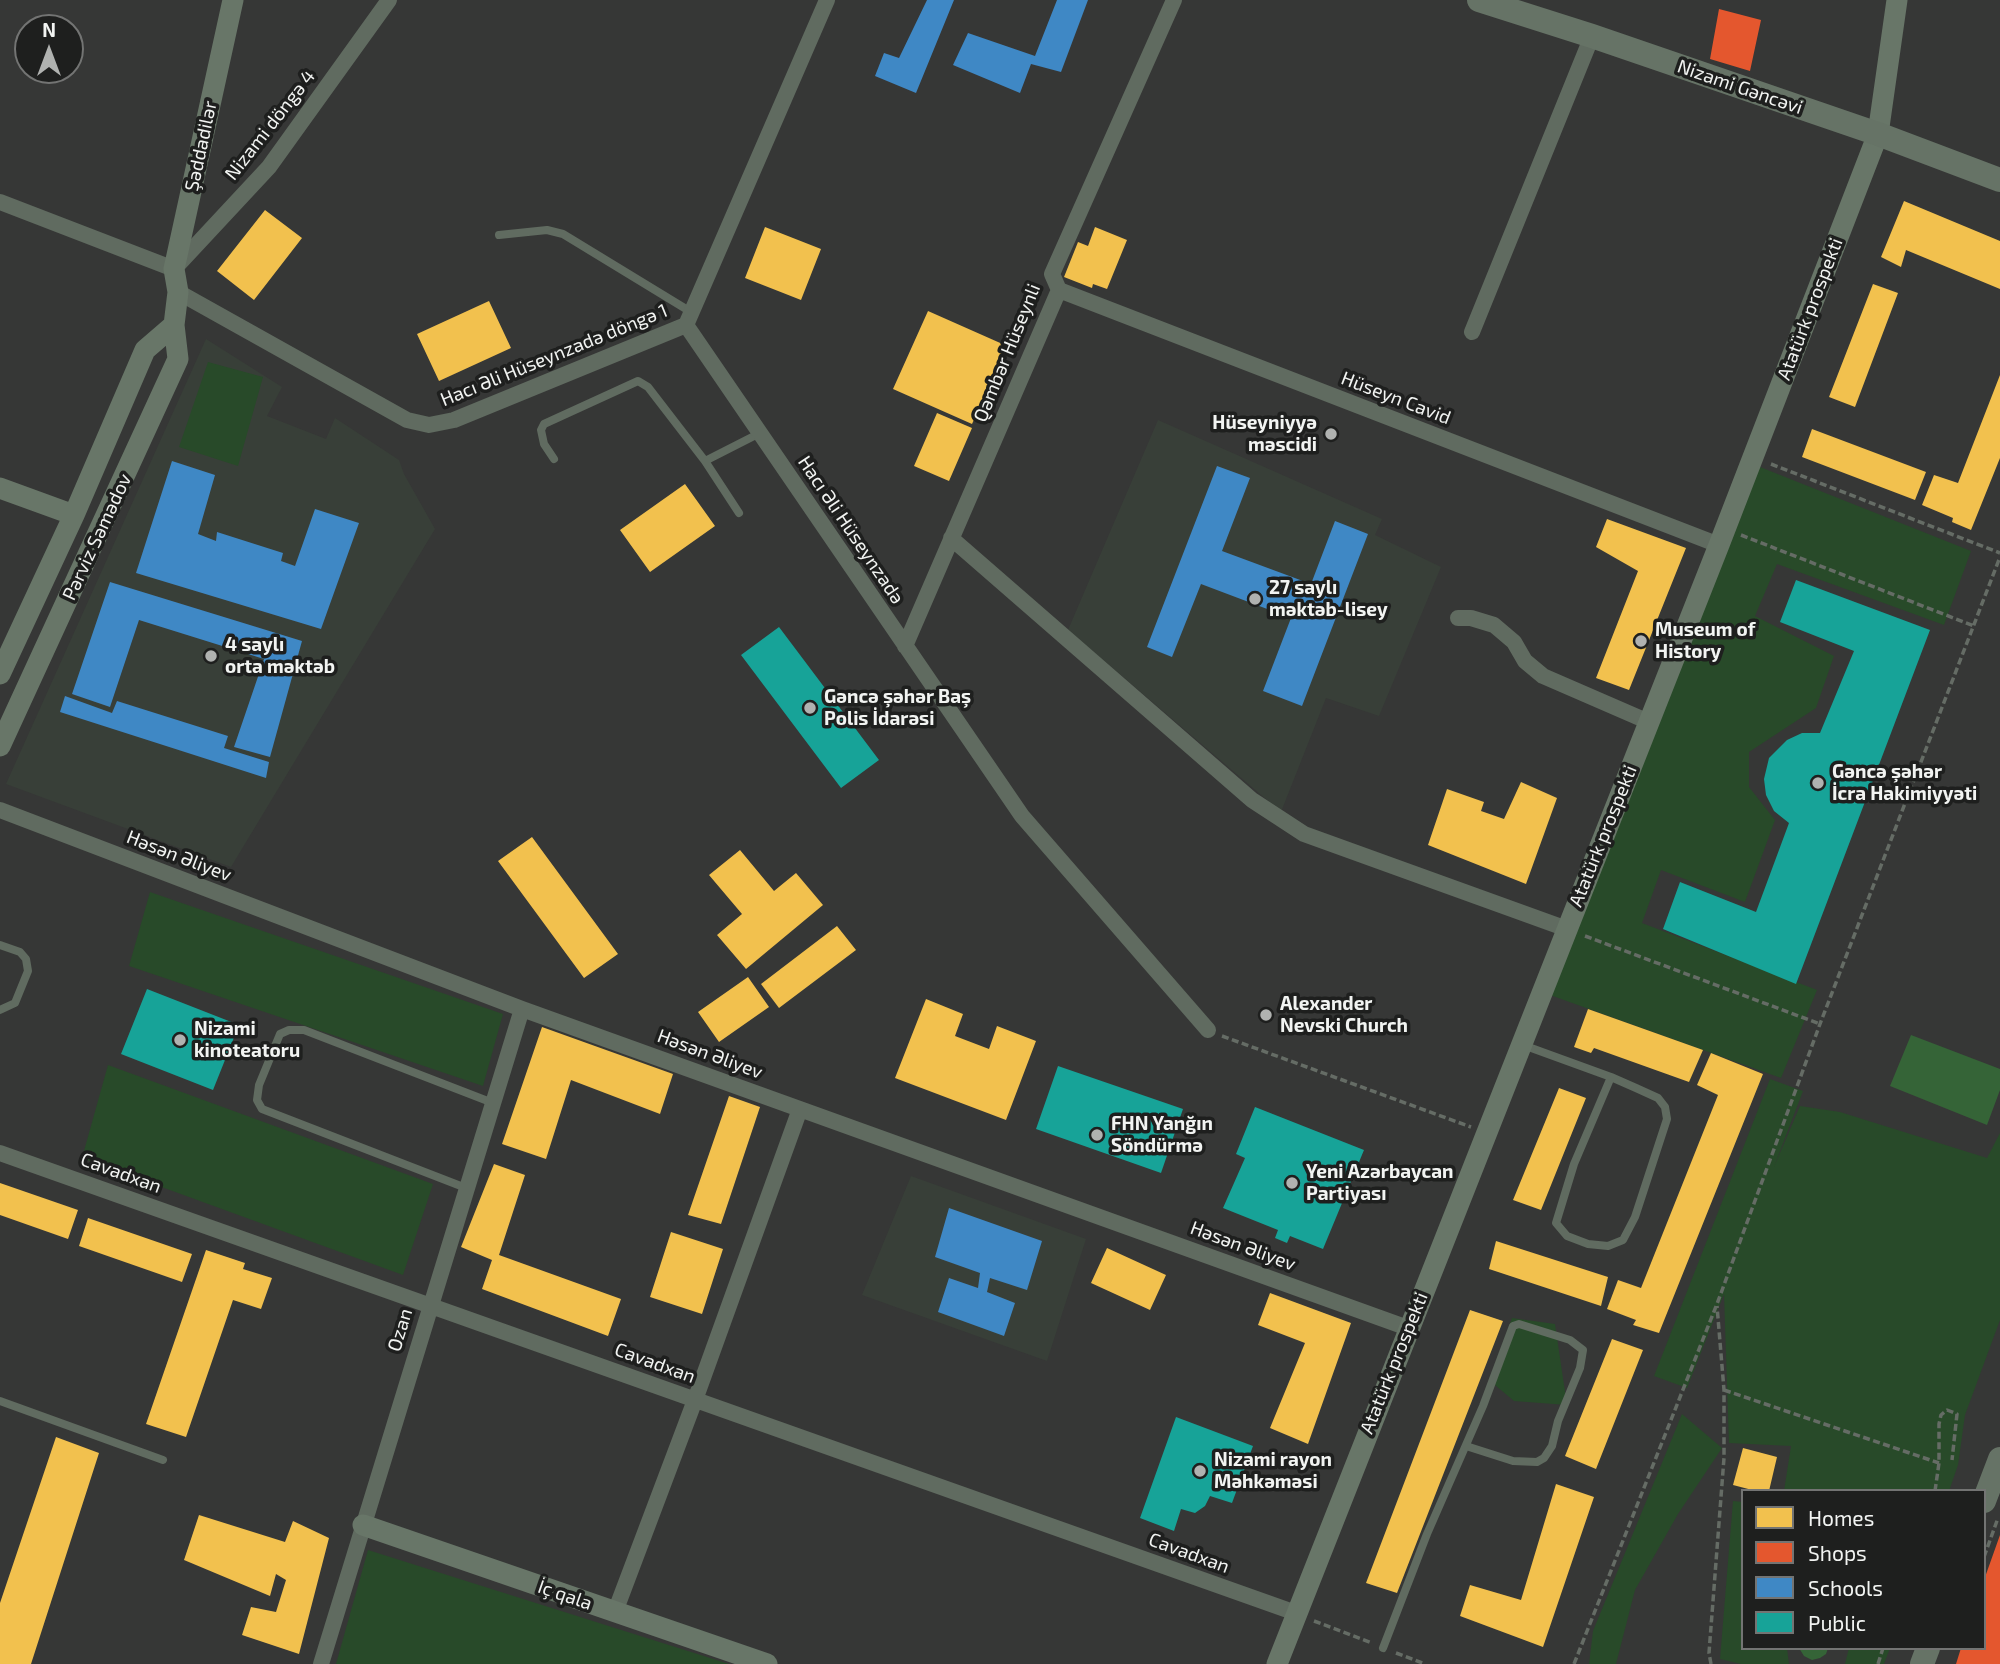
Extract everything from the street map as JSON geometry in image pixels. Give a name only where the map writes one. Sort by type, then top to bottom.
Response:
[{"type":"main road","name":"Şəddadilər","points":[[178,292],[174,269],[233,0]]},
{"type":"main road","name":"Nizami Gəncəvi","points":[[1479,0],[1878,134],[2000,180]]},
{"type":"main road","name":"Atatürk prospekti","points":[[1277,1664],[1722,537],[1878,134],[1898,0]]},
{"type":"main road","name":"Pərviz Səmədov","points":[[0,746],[178,359],[174,325],[178,292]]},
{"type":"main road","name":"Pərviz Səmədov","points":[[0,674],[74,515],[145,350],[174,325]]},
{"type":"main road","points":[[0,488],[74,515]]},
{"type":"main road","points":[[1986,1496],[1999,1466]]},
{"type":"main road","name":"İç qala","points":[[363,1525],[767,1664]]},
{"type":"street","name":"Nizami döngə 4","points":[[174,269],[269,167],[389,0]]},
{"type":"street","points":[[689,319],[827,0]]},
{"type":"street","name":"Qəmbər Hüseynli","points":[[905,646],[1059,290],[1052,274],[1174,0]]},
{"type":"street","points":[[1472,332],[1592,36]]},
{"type":"street","points":[[0,202],[174,269]]},
{"type":"street","name":"Hüseyn Cavid","points":[[1059,290],[1722,537]]},
{"type":"street","name":"Hacı Əli Hüseynzadə döngə 1","points":[[178,292],[407,420],[429,425],[454,420],[689,319]]},
{"type":"street","name":"Hacı Əli Hüseynzadə","points":[[689,319],[760,433],[1022,816],[1208,1030]]},
{"type":"street","points":[[951,538],[1252,800],[1304,834],[1567,929]]},
{"type":"street","points":[[1458,618],[1471,618],[1494,625],[1514,642],[1525,661],[1543,676],[1648,722]]},
{"type":"street","name":"Həsən Əliyev","points":[[0,810],[522,1009],[1408,1328]]},
{"type":"street","name":"Ozan","points":[[321,1664],[522,1009]]},
{"type":"street","points":[[615,1612],[800,1109]]},
{"type":"street","name":"Cavadxan","points":[[0,1153],[1296,1613]]},
{"type":"lane","points":[[499,235],[547,230],[563,234],[689,319]]},
{"type":"lane","points":[[555,458],[544,443],[541,430],[544,424],[638,381],[648,387],[705,461],[739,513]]},
{"type":"lane","points":[[705,461],[760,433]]},
{"type":"lane","points":[[0,945],[20,952],[26,959],[28,971],[15,1003],[0,1010]]},
{"type":"lane","points":[[466,1188],[262,1109],[257,1100],[259,1084],[280,1034],[289,1030],[304,1030],[493,1103]]},
{"type":"lane","points":[[1521,1045],[1611,1077],[1658,1098],[1665,1107],[1667,1119],[1634,1217],[1623,1240],[1608,1246],[1588,1244],[1567,1236],[1556,1223],[1574,1164],[1611,1077]]},
{"type":"lane","points":[[1383,1648],[1513,1326],[1519,1324],[1570,1340],[1583,1350],[1580,1368],[1558,1421],[1552,1446],[1544,1458],[1536,1462],[1513,1461],[1466,1446]]},
{"type":"lane","points":[[0,1401],[163,1460]]},
{"type":"path","points":[[1574,1664],[1717,1304],[1820,1024],[2000,555],[1753,457]]},
{"type":"path","points":[[1722,537],[1974,626]]},
{"type":"path","points":[[1567,929],[1820,1024]]},
{"type":"path","points":[[1208,1030],[1486,1132]]},
{"type":"path","points":[[1711,1664],[1709,1653],[1712,1601],[1724,1458],[1724,1390],[1717,1304]]},
{"type":"path","points":[[1724,1390],[1939,1463]]},
{"type":"path","points":[[1935,1489],[1939,1463],[1939,1424],[1941,1415],[1947,1410],[1957,1414],[1952,1460]]},
{"type":"path","points":[[1986,1551],[2000,1512]]},
{"type":"path","points":[[1296,1613],[1424,1664]]},
{"type":"shaded area","name":"4 saylı orta məktəb","points":[[206,339],[282,387],[267,416],[326,439],[335,418],[399,460],[435,529],[231,867],[6,784]]},
{"type":"shaded area","points":[[208,362],[263,377],[238,466],[179,447]]},
{"type":"shaded area","name":"27 saylı məktəb-lisey","points":[[1158,420],[1382,519],[1375,535],[1441,567],[1379,716],[1326,698],[1281,812],[1068,630]]},
{"type":"shaded area","points":[[1755,465],[1971,551],[1944,625],[1777,564],[1755,616],[1834,656],[1816,708],[1749,752],[1749,787],[1775,820],[1745,902],[1661,870],[1642,923],[1817,990],[1781,1078],[1550,995]]},
{"type":"shaded area","points":[[150,892],[503,1014],[483,1086],[129,966]]},
{"type":"shaded area","points":[[1911,1035],[2000,1069],[2000,1090],[1987,1125],[1890,1086]]},
{"type":"shaded area","points":[[108,1065],[433,1184],[403,1275],[82,1158]]},
{"type":"shaded area","points":[[1770,1079],[1803,1091],[1774,1167],[1800,1106],[1840,1112],[1987,1158],[2000,1133],[2000,1320],[1965,1415],[1958,1465],[1950,1489],[1784,1489],[1791,1446],[1729,1443],[1724,1294],[1687,1388],[1654,1376]]},
{"type":"shaded area","points":[[911,1176],[1086,1239],[1047,1361],[862,1295]]},
{"type":"shaded area","points":[[1512,1318],[1555,1324],[1567,1405],[1514,1401],[1489,1380]]},
{"type":"shaded area","points":[[1682,1414],[1722,1448],[1678,1514],[1635,1590],[1616,1664],[1589,1664],[1593,1631]]},
{"type":"shaded area","points":[[1733,1501],[1741,1502],[1741,1650],[1787,1650],[1789,1664],[1741,1664],[1720,1659]]},
{"type":"shaded area","points":[[368,1550],[729,1664],[336,1664]]},
{"type":"shaded area","points":[[1800,1650],[1827,1650],[1820,1658],[1812,1660],[1804,1656]]},
{"type":"shaded area","points":[[1848,1650],[1889,1650],[1884,1664],[1845,1664]]},
{"type":"building: Homes","points":[[1904,201],[2000,241],[2000,289],[1906,250],[1901,267],[1881,257]]},
{"type":"building: Homes","points":[[265,210],[302,238],[254,300],[217,271]]},
{"type":"building: Homes","points":[[765,227],[821,249],[801,300],[745,278]]},
{"type":"building: Homes","points":[[1095,227],[1127,240],[1107,289],[1093,284],[1092,288],[1064,277],[1078,242],[1088,246]]},
{"type":"building: Homes","points":[[1873,284],[1898,293],[1855,407],[1829,397]]},
{"type":"building: Homes","points":[[489,301],[511,348],[439,381],[417,334]]},
{"type":"building: Homes","points":[[928,311],[1007,346],[972,424],[893,389]]},
{"type":"building: Homes","points":[[2000,375],[2000,458],[1971,530],[1952,522],[1953,518],[1922,505],[1934,475],[1958,483]]},
{"type":"building: Homes","points":[[937,413],[972,428],[949,481],[914,466]]},
{"type":"building: Homes","points":[[1812,429],[1926,472],[1915,500],[1802,457]]},
{"type":"building: Homes","points":[[685,484],[715,526],[650,572],[620,530]]},
{"type":"building: Homes","points":[[1607,519],[1686,548],[1629,690],[1596,678],[1638,571],[1596,547]]},
{"type":"building: Homes","points":[[1521,782],[1557,798],[1526,884],[1428,845],[1447,789],[1484,802],[1481,811],[1504,819]]},
{"type":"building: Homes","points":[[532,837],[618,954],[584,978],[498,861]]},
{"type":"building: Homes","points":[[740,850],[774,891],[796,873],[823,905],[746,969],[717,935],[742,914],[709,875]]},
{"type":"building: Homes","points":[[837,926],[856,950],[779,1008],[761,984]]},
{"type":"building: Homes","points":[[748,977],[769,1007],[719,1042],[698,1012]]},
{"type":"building: Homes","points":[[926,999],[963,1014],[955,1036],[989,1049],[997,1026],[1036,1041],[1006,1120],[895,1078]]},
{"type":"building: Homes","points":[[1588,1009],[1703,1050],[1689,1082],[1594,1048],[1591,1053],[1574,1047]]},
{"type":"building: Homes","points":[[542,1027],[673,1074],[660,1114],[571,1080],[546,1159],[502,1144]]},
{"type":"building: Homes","points":[[1711,1053],[1763,1074],[1659,1333],[1633,1325],[1636,1320],[1607,1309],[1618,1280],[1641,1288],[1718,1095],[1697,1085]]},
{"type":"building: Homes","points":[[1559,1088],[1586,1098],[1541,1210],[1513,1200]]},
{"type":"building: Homes","points":[[729,1096],[760,1107],[721,1224],[688,1215]]},
{"type":"building: Homes","points":[[494,1164],[525,1175],[499,1255],[621,1299],[608,1336],[482,1289],[492,1260],[461,1247]]},
{"type":"building: Homes","points":[[0,1183],[78,1210],[68,1239],[0,1215]]},
{"type":"building: Homes","points":[[88,1218],[192,1254],[182,1282],[79,1246]]},
{"type":"building: Homes","points":[[671,1232],[723,1249],[702,1314],[650,1297]]},
{"type":"building: Homes","points":[[1496,1241],[1608,1277],[1601,1306],[1489,1269]]},
{"type":"building: Homes","points":[[1107,1248],[1166,1275],[1150,1310],[1091,1283]]},
{"type":"building: Homes","points":[[206,1250],[245,1263],[243,1269],[272,1278],[261,1309],[233,1300],[186,1437],[146,1424]]},
{"type":"building: Homes","points":[[1270,1293],[1351,1323],[1308,1444],[1270,1428],[1305,1343],[1258,1325]]},
{"type":"building: Homes","points":[[1470,1310],[1503,1321],[1397,1593],[1366,1583]]},
{"type":"building: Homes","points":[[1612,1339],[1643,1350],[1596,1469],[1565,1456]]},
{"type":"building: Homes","points":[[56,1437],[99,1453],[31,1664],[0,1664],[0,1603]]},
{"type":"building: Homes","points":[[1743,1448],[1777,1457],[1769,1489],[1748,1489],[1733,1485]]},
{"type":"building: Homes","points":[[1556,1484],[1594,1497],[1543,1647],[1460,1616],[1470,1585],[1521,1600]]},
{"type":"building: Homes","points":[[199,1515],[285,1542],[293,1521],[329,1538],[299,1654],[242,1635],[251,1607],[276,1612],[286,1580],[276,1574],[270,1596],[184,1560]]},
{"type":"building: Shops","points":[[1719,9],[1761,20],[1750,71],[1710,59]]},
{"type":"building: Shops","points":[[2000,1535],[2000,1664],[1956,1664],[1960,1650],[1986,1650],[1986,1574]]},
{"type":"building: Schools","points":[[927,0],[954,0],[916,93],[875,76],[884,53],[899,58]]},
{"type":"building: Schools","points":[[1057,0],[1088,0],[1061,72],[1031,64],[1020,93],[953,65],[968,33],[1035,56]]},
{"type":"building: Schools","points":[[172,461],[215,475],[198,534],[216,541],[217,532],[283,553],[281,561],[295,566],[315,509],[359,523],[321,629],[136,573]]},
{"type":"building: Schools","points":[[1217,466],[1250,478],[1222,551],[1311,584],[1335,521],[1368,534],[1302,706],[1263,691],[1291,618],[1201,584],[1172,657],[1147,647]]},
{"type":"building: Schools","points":[[110,582],[302,641],[270,757],[234,747],[264,659],[139,620],[110,707],[72,694]]},
{"type":"building: Schools","points":[[65,696],[112,713],[117,701],[228,736],[224,748],[269,762],[266,778],[60,712]]},
{"type":"building: Schools","points":[[949,1208],[1042,1241],[1027,1290],[990,1278],[987,1292],[1015,1303],[1004,1336],[938,1312],[949,1278],[978,1288],[980,1273],[935,1257]]},
{"type":"building: Public","name":"Gəncə şəhər İcra Hakimiyyəti","points":[[1796,580],[1930,630],[1796,984],[1663,929],[1680,882],[1756,912],[1789,823],[1774,811],[1766,795],[1764,779],[1769,758],[1787,740],[1802,733],[1820,733],[1854,651],[1780,622]]},
{"type":"building: Public","name":"Gəncə şəhər Baş Polis İdarəsi","points":[[779,627],[879,760],[841,788],[741,655]]},
{"type":"building: Public","name":"Nizami kinoteatoru","points":[[147,989],[239,1025],[213,1090],[121,1054]]},
{"type":"building: Public","points":[[1058,1066],[1183,1109],[1161,1173],[1036,1129]]},
{"type":"building: Public","name":"Yeni Azərbaycan Partiyası","points":[[1255,1107],[1364,1150],[1323,1249],[1290,1236],[1287,1243],[1275,1238],[1278,1230],[1223,1208],[1245,1158],[1236,1154]]},
{"type":"building: Public","name":"Nizami rayon Məhkəməsi","points":[[1176,1417],[1253,1446],[1232,1503],[1210,1496],[1205,1506],[1195,1513],[1181,1509],[1174,1531],[1140,1518]]},
{"type":"place","name":"Hüseyniyyə məscidi","points":[[1331,434]]},
{"type":"place","name":"27 saylı məktəb-lisey","points":[[1255,599]]},
{"type":"place","name":"Museum of History","points":[[1641,641]]},
{"type":"place","name":"4 saylı orta məktəb","points":[[211,656]]},
{"type":"place","name":"Gəncə şəhər Baş Polis İdarəsi","points":[[810,708]]},
{"type":"place","name":"Gəncə şəhər İcra Hakimiyyəti","points":[[1818,783]]},
{"type":"place","name":"Alexander Nevski Church","points":[[1266,1015]]},
{"type":"place","name":"Nizami kinoteatoru","points":[[180,1040]]},
{"type":"place","name":"FHN Yanğın Söndürmə","points":[[1097,1135]]},
{"type":"place","name":"Yeni Azərbaycan Partiyası","points":[[1292,1183]]},
{"type":"place","name":"Nizami rayon Məhkəməsi","points":[[1200,1471]]}]
